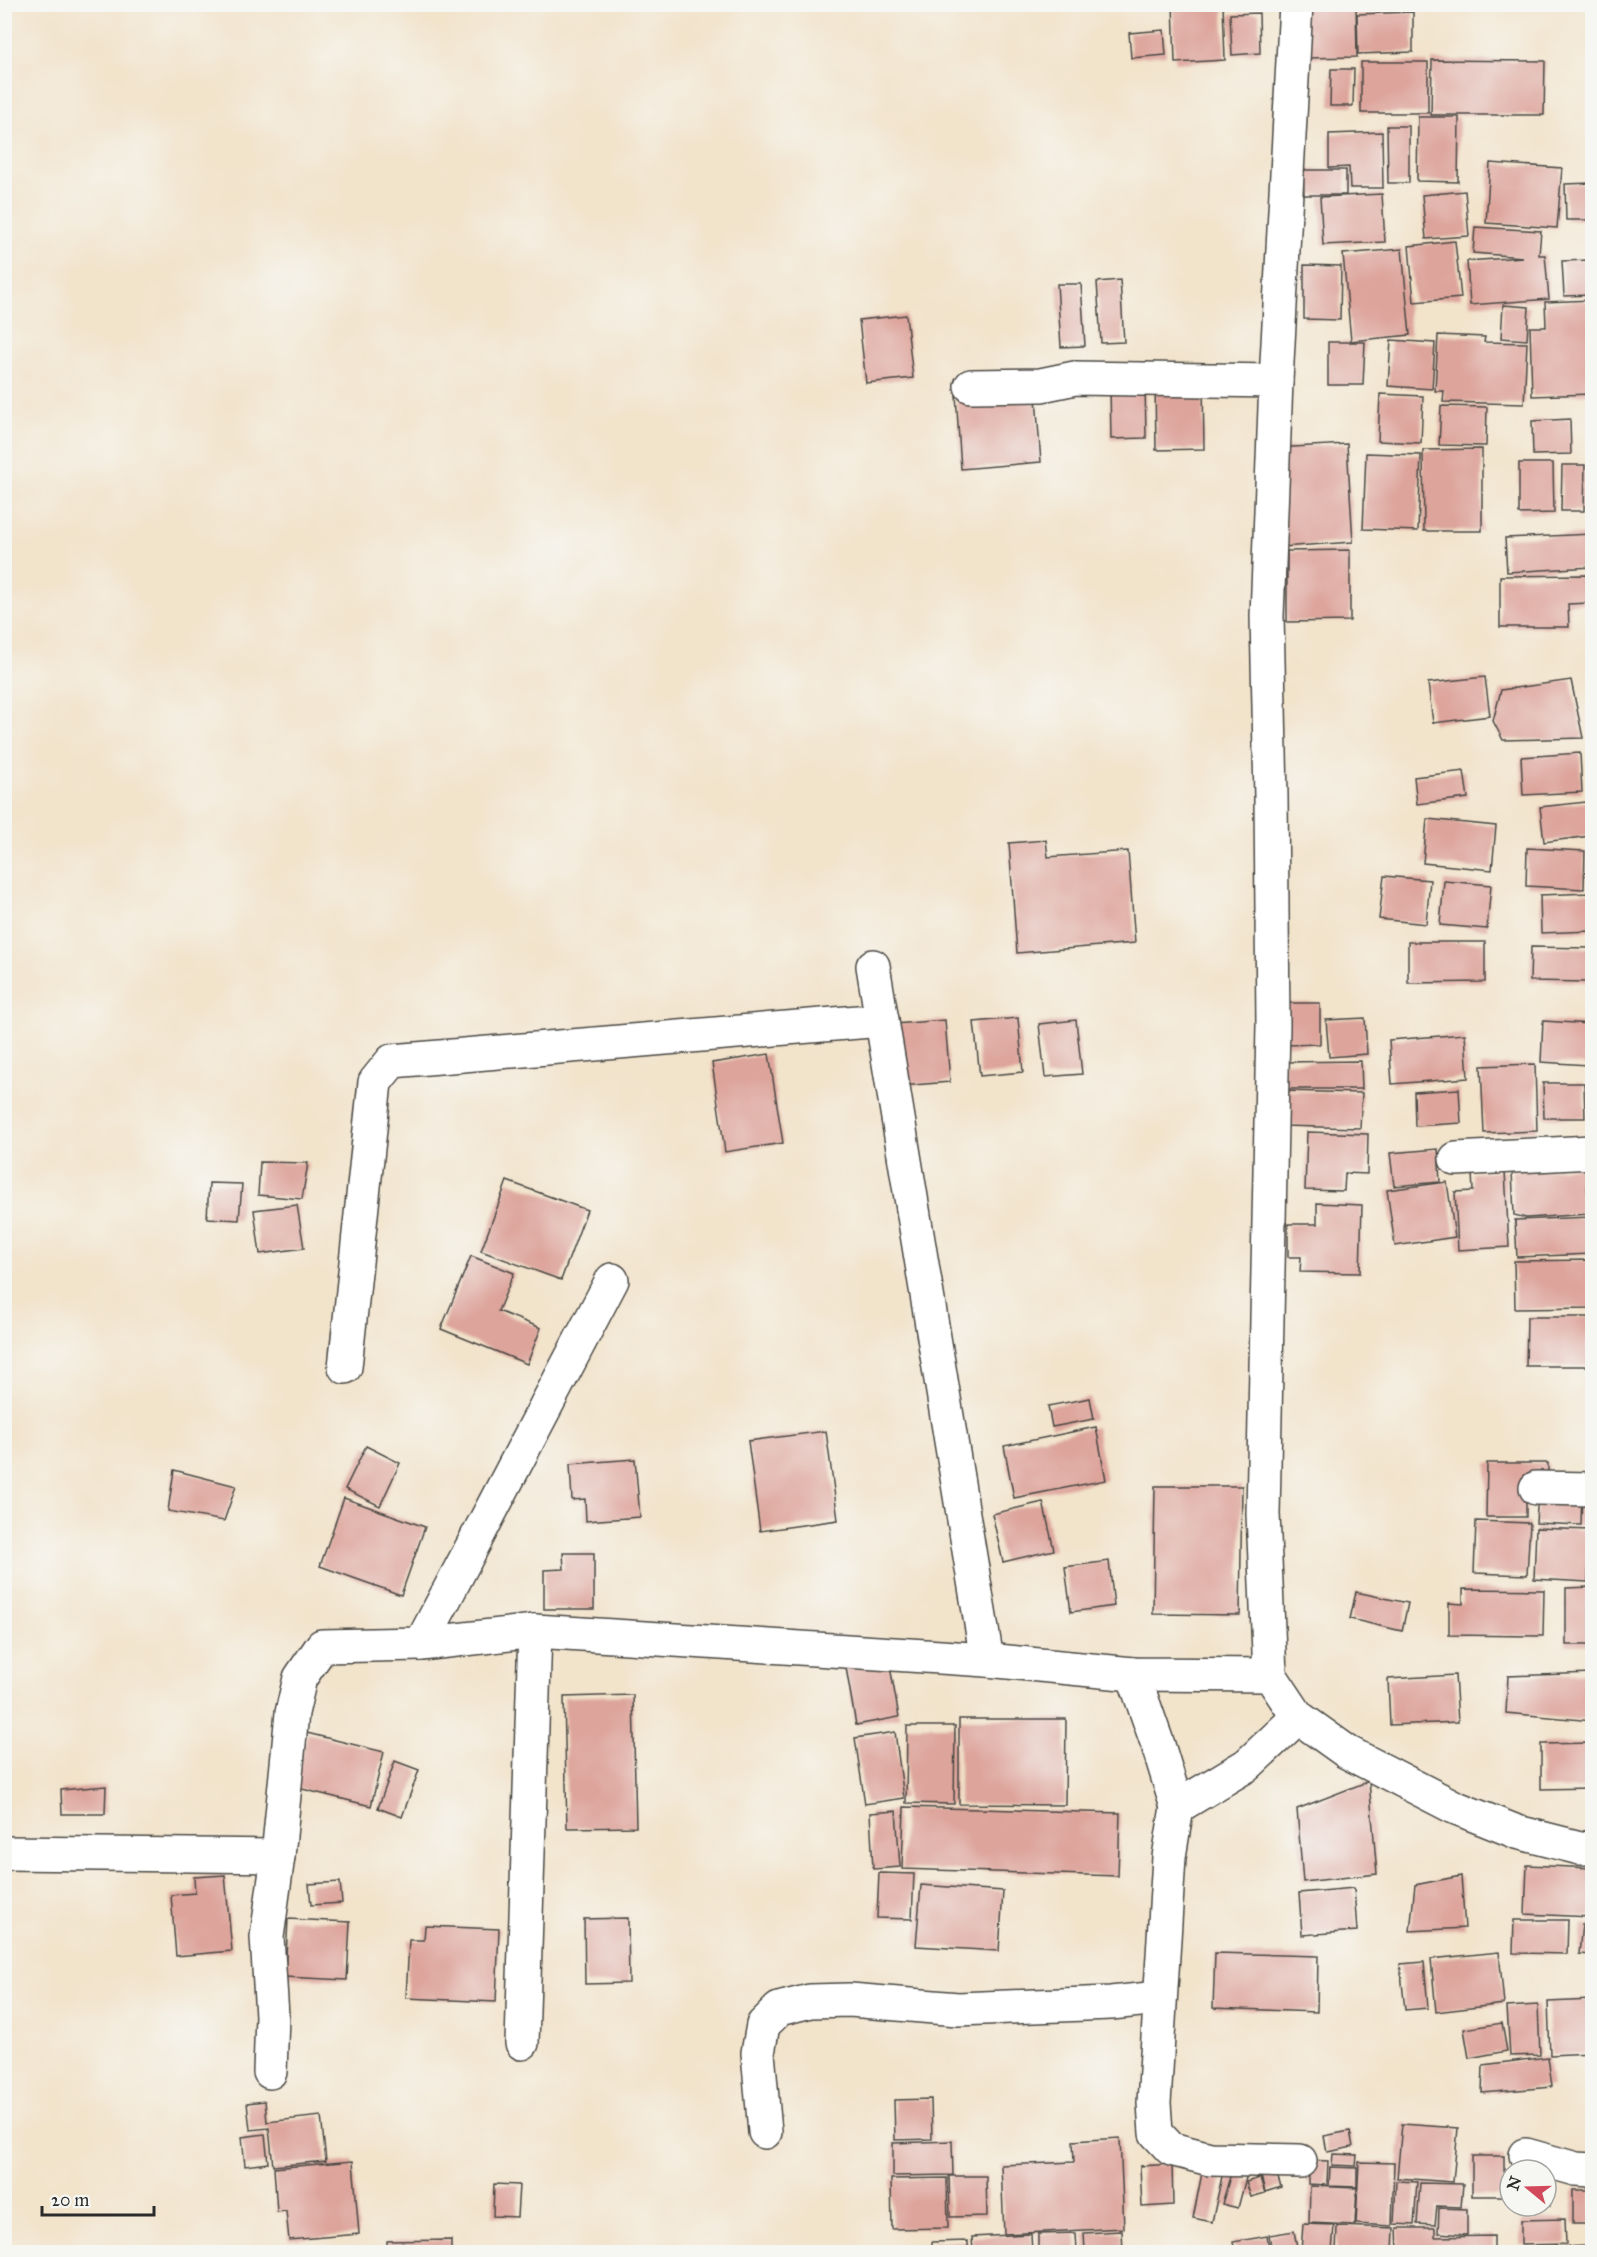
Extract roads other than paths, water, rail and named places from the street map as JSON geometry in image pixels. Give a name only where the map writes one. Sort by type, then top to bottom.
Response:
[{"type":"street","points":[[1296,4],[1276,381],[1267,616],[1273,1010],[1263,1514],[1270,1675],[1298,1717],[1347,1752],[1454,1807],[1517,1832],[1581,1848],[1593,1848]]},
{"type":"street","points":[[971,386],[1041,386],[1075,378],[1276,381]]},
{"type":"street","points":[[873,966],[987,1660]]},
{"type":"street","points":[[345,1367],[375,1082],[392,1061],[882,1020]]},
{"type":"street","points":[[1456,1160],[1593,1152]]},
{"type":"street","points":[[421,1644],[612,1280]]},
{"type":"street","points":[[1536,1488],[1593,1489]]},
{"type":"street","points":[[270,2072],[272,2016],[267,1937],[278,1856],[292,1713],[300,1678],[322,1647],[421,1644],[535,1631],[987,1660],[1133,1674],[1270,1675]]},
{"type":"street","points":[[522,2043],[535,1631]]},
{"type":"street","points":[[1133,1674],[1177,1807],[1169,1857],[1159,1998],[1154,2103],[1156,2133],[1171,2149],[1210,2159],[1300,2161]]},
{"type":"street","points":[[1177,1807],[1247,1765],[1298,1717]]},
{"type":"street","points":[[4,1853],[278,1856]]},
{"type":"street","points":[[765,2132],[758,2053],[763,2025],[779,2009],[810,2001],[850,2000],[958,2010],[1159,1998]]},
{"type":"street","points":[[1526,2155],[1576,2169],[1593,2170]]}]
